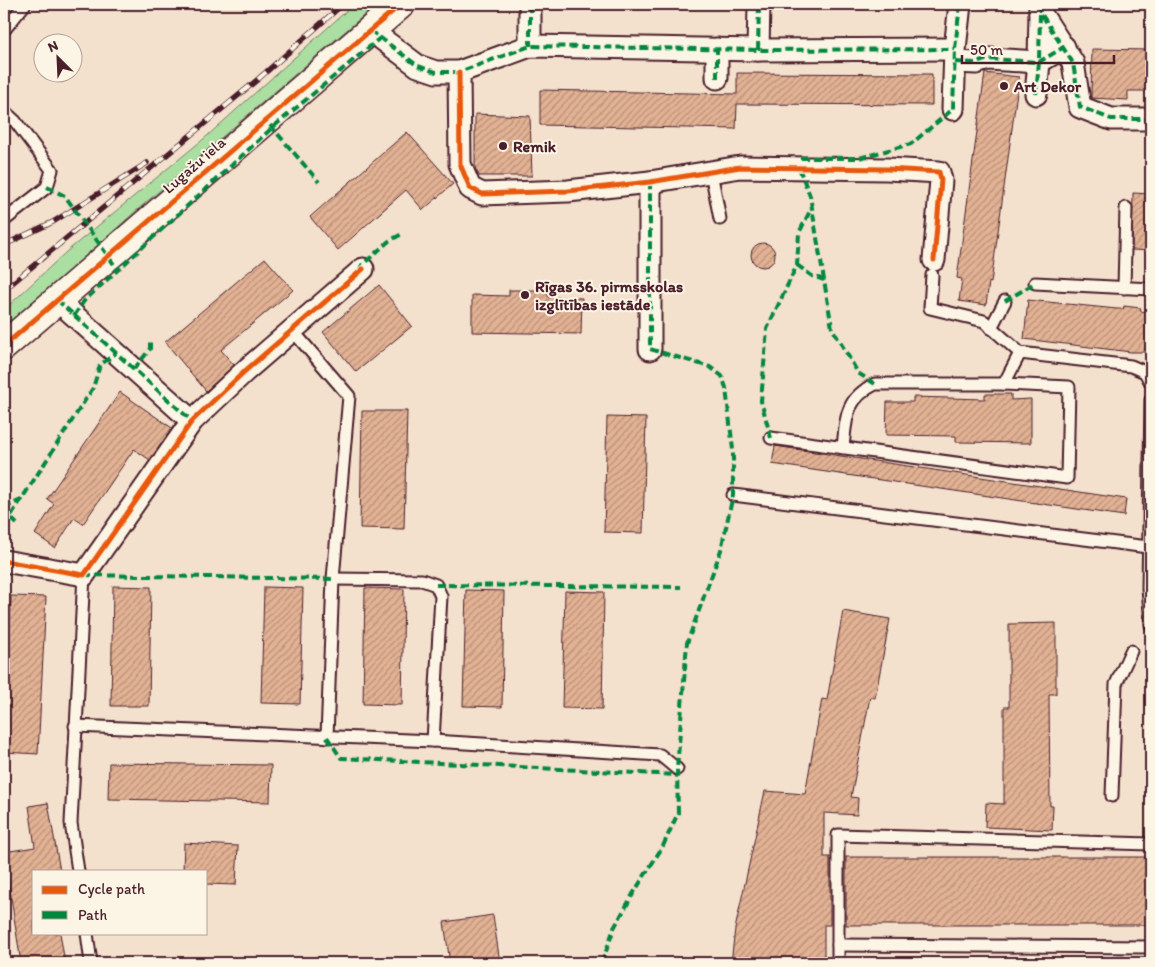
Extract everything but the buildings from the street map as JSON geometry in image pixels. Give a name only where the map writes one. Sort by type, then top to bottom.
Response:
[{"type":"street","name":"Lugažu iela","points":[[4,346],[401,4]]},
{"type":"street","points":[[530,4],[530,46]]},
{"type":"street","points":[[758,50],[759,4]]},
{"type":"street","points":[[953,109],[955,56],[960,4]]},
{"type":"street","points":[[1040,8],[1073,63],[1080,107],[1112,119],[1151,119]]},
{"type":"street","points":[[1036,94],[1039,62],[1040,8]]},
{"type":"street","points":[[370,30],[418,66],[436,72],[459,72],[530,46],[955,56],[976,63],[988,59],[1039,62],[1064,47]]},
{"type":"street","points":[[716,78],[717,50]]},
{"type":"street","points":[[459,72],[460,164],[470,188],[482,194],[568,191],[650,182],[740,167],[887,169],[939,172],[941,180],[933,268]]},
{"type":"street","points":[[650,182],[650,349]]},
{"type":"street","points":[[4,561],[84,575],[192,421],[363,269]]},
{"type":"street","points":[[57,300],[192,421]]},
{"type":"lane","points":[[4,30],[25,4]]},
{"type":"lane","points":[[4,111],[15,121],[52,170],[47,187],[6,219]]},
{"type":"lane","points":[[711,172],[720,219]]},
{"type":"lane","points":[[1124,288],[1126,208]]},
{"type":"lane","points":[[933,268],[930,308],[984,321],[1020,353],[1131,366],[1145,372],[1151,383]]},
{"type":"lane","points":[[1035,283],[1151,289]]},
{"type":"lane","points":[[991,328],[1005,301]]},
{"type":"lane","points":[[292,331],[349,396],[333,579],[327,737]]},
{"type":"lane","points":[[1004,384],[1020,353]]},
{"type":"lane","points":[[771,438],[843,448],[1067,478],[1069,387],[1004,384],[875,384],[862,390],[852,401],[847,414],[843,448]]},
{"type":"lane","points":[[1151,400],[1148,546],[1148,588],[1151,626]]},
{"type":"lane","points":[[733,495],[1148,546]]},
{"type":"lane","points":[[78,870],[71,823],[84,575]]},
{"type":"lane","points":[[333,579],[422,580],[436,585],[441,596],[433,741]]},
{"type":"lane","points":[[1112,796],[1116,684],[1132,651]]},
{"type":"lane","points":[[75,726],[433,741],[660,755],[677,769]]},
{"type":"lane","points":[[838,963],[838,835],[1151,844]]},
{"type":"lane","points":[[86,934],[91,963]]},
{"type":"lane","points":[[838,945],[1151,947]]},
{"type":"green space","points":[[354,4],[377,4],[136,211],[4,329],[4,310],[66,252],[206,137]]},
{"type":"railway","points":[[4,290],[257,80],[343,4]]},
{"type":"railway","points":[[4,245],[53,222],[147,163]]},
{"type":"marked path","points":[[530,4],[530,46]]},
{"type":"marked path","points":[[758,50],[759,4]]},
{"type":"marked path","points":[[800,158],[859,158],[911,144],[953,109],[955,49],[960,4]]},
{"type":"marked path","points":[[1040,4],[1040,12],[1073,63],[1080,107],[1111,119],[1151,119]]},
{"type":"marked path","points":[[1036,94],[1040,12]]},
{"type":"marked path","points":[[370,30],[418,66],[436,72],[459,72],[530,46],[758,50],[955,49]]},
{"type":"marked path","points":[[74,316],[84,301],[272,128],[380,38]]},
{"type":"marked path","points":[[955,62],[976,63],[988,59],[1039,62],[1064,47]]},
{"type":"marked path","points":[[717,49],[717,78]]},
{"type":"marked path","points":[[270,125],[319,182]]},
{"type":"marked path","points":[[799,168],[810,196],[832,328],[858,373],[875,384]]},
{"type":"marked path","points":[[602,963],[614,928],[663,846],[678,813],[677,769],[687,643],[721,550],[733,495],[733,450],[726,388],[722,376],[710,367],[650,349],[650,182]]},
{"type":"marked path","points":[[47,187],[65,196],[118,270]]},
{"type":"marked path","points":[[771,438],[761,401],[767,329],[797,265],[799,233],[811,209]]},
{"type":"marked path","points":[[359,271],[362,265],[389,241],[402,234]]},
{"type":"marked path","points":[[797,265],[812,276],[824,280]]},
{"type":"marked path","points":[[1005,301],[1035,283]]},
{"type":"marked path","points":[[57,300],[192,421]]},
{"type":"marked path","points":[[134,369],[150,349],[150,340]]},
{"type":"marked path","points":[[4,508],[21,500],[93,388],[100,365],[116,353]]},
{"type":"marked path","points":[[17,524],[10,517],[21,500]]},
{"type":"marked path","points":[[84,575],[333,579]]},
{"type":"marked path","points":[[436,585],[681,587]]},
{"type":"marked path","points":[[327,737],[341,758],[677,775]]},
{"type":"cycle path","points":[[4,346],[401,4]]},
{"type":"cycle path","points":[[459,72],[460,164],[470,188],[482,194],[568,191],[650,182],[740,167],[887,169],[939,172],[941,180],[934,260]]},
{"type":"cycle path","points":[[4,561],[84,575],[192,421],[245,371],[363,269]]},
{"type":"place","name":"Art Dekor","points":[[1004,86]]},
{"type":"place","name":"Remik","points":[[503,146]]},
{"type":"place","name":"Rīgas 36. pirmsskolas izglītības iestāde","points":[[525,295]]}]
